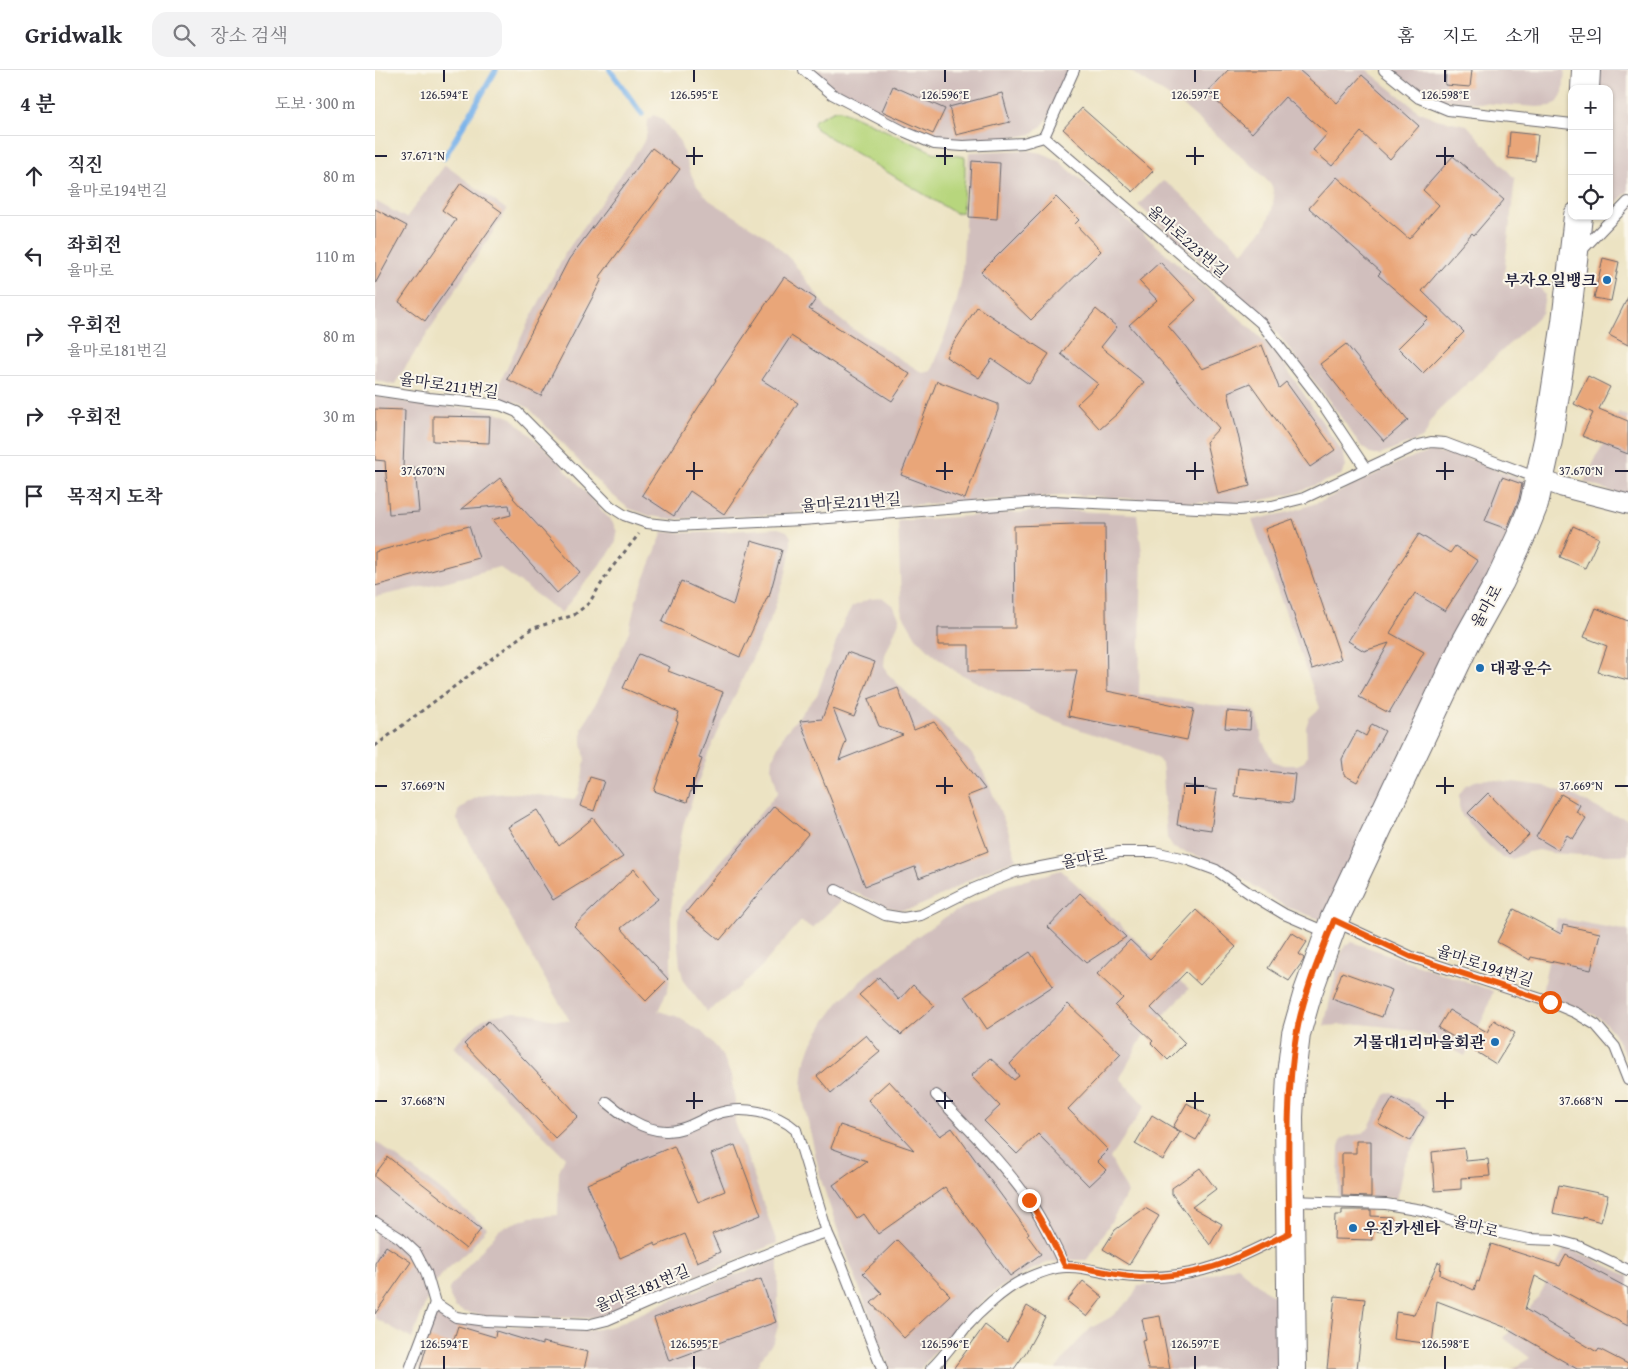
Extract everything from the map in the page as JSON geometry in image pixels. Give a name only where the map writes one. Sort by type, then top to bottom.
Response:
[{"type":"street","points":[[1585,85],[1586,70]]},
{"type":"street","name":"율마로","points":[[1292,1369],[1289,1117],[1291,1075],[1297,1034],[1308,992],[1331,927],[1465,644],[1500,581],[1523,534],[1534,504],[1548,440],[1578,220]]},
{"type":"street","points":[[1540,479],[1562,487],[1628,504]]},
{"type":"lane","points":[[804,70],[832,94],[903,131],[934,144],[963,146],[1023,143],[1044,137],[1074,70]]},
{"type":"lane","points":[[1384,70],[1419,98],[1448,110],[1568,124]]},
{"type":"lane","name":"율마로223번길","points":[[1044,137],[1261,323],[1316,394],[1366,469]]},
{"type":"lane","points":[[1574,258],[1628,202]]},
{"type":"lane","name":"율마로211번길","points":[[375,390],[429,398],[500,405],[517,412],[610,506],[624,515],[647,524],[673,526],[802,520],[1052,501],[1240,510],[1272,506],[1304,498],[1415,446],[1431,442],[1445,443],[1540,479]]},
{"type":"lane","name":"율마로","points":[[837,890],[885,914],[903,918],[921,916],[973,889],[1015,872],[1119,852],[1153,852],[1186,859],[1216,870],[1249,893],[1285,914],[1331,927]]},
{"type":"lane","name":"율마로194번길","points":[[1331,927],[1412,957],[1550,1002],[1576,1013],[1595,1025],[1615,1047],[1628,1080]]},
{"type":"lane","points":[[936,1095],[1003,1166],[1029,1200],[1065,1266]]},
{"type":"lane","points":[[607,1102],[628,1120],[665,1131],[683,1129],[718,1113],[748,1110],[770,1114],[786,1121],[796,1130],[827,1232],[882,1369]]},
{"type":"lane","name":"율마로","points":[[1289,1201],[1386,1204],[1422,1210],[1476,1228],[1529,1239],[1556,1240],[1578,1246],[1628,1270]]},
{"type":"lane","points":[[375,1222],[400,1238],[416,1253],[426,1272],[435,1303],[411,1369]]},
{"type":"lane","name":"율마로181번길","points":[[435,1303],[456,1317],[486,1321],[587,1325],[607,1320],[799,1241],[827,1232]]},
{"type":"lane","points":[[931,1369],[939,1362],[967,1326],[996,1299],[1022,1281],[1049,1270],[1065,1266],[1141,1277],[1179,1275],[1214,1267],[1289,1233]]},
{"type":"path","points":[[375,746],[531,629],[575,615],[589,602],[647,524]]},
{"type":"shaded area","points":[[812,70],[1069,70],[1049,117],[1033,134],[972,142],[948,142],[935,139],[843,96]]},
{"type":"shaded area","points":[[1128,70],[1367,70],[1418,111],[1437,119],[1467,125],[1515,179],[1503,283],[1520,286],[1539,286],[1545,295],[1542,313],[1436,413],[1422,438],[1380,455],[1370,453],[1361,446],[1330,402],[1269,323],[1138,205],[1163,181],[1175,189],[1243,252],[1264,228],[1272,210],[1274,196],[1272,186],[1256,169],[1181,104]]},
{"type":"shaded area","points":[[1392,70],[1565,70],[1563,92],[1558,102],[1551,106],[1537,107],[1440,100],[1420,92]]},
{"type":"shaded area","points":[[1598,70],[1628,70],[1628,192],[1613,205],[1613,85],[1597,85]]},
{"type":"shaded area","points":[[653,115],[661,118],[679,140],[697,186],[709,200],[769,238],[793,262],[828,310],[851,328],[923,373],[932,371],[956,305],[962,277],[969,152],[1026,150],[1042,153],[1058,160],[1263,340],[1282,361],[1344,455],[1346,467],[1341,475],[1292,494],[1258,501],[1231,503],[1182,502],[1077,495],[768,515],[672,519],[650,516],[628,508],[605,489],[529,408],[516,402],[497,398],[500,382],[528,323],[566,252],[643,143],[647,133],[648,120]]},
{"type":"shaded area","points":[[445,165],[507,210],[394,385],[375,380],[375,201],[406,218]]},
{"type":"shaded area","points":[[375,396],[411,403],[477,409],[499,413],[512,418],[556,459],[613,523],[617,532],[616,542],[561,613],[499,567],[448,581],[375,597]]},
{"type":"shaded area","points":[[1619,412],[1628,416],[1628,497],[1584,482]]},
{"type":"shaded area","points":[[1431,452],[1466,458],[1533,484],[1327,916],[1319,919],[1286,907],[1229,870],[1206,859],[1173,848],[1167,838],[1162,764],[1157,758],[1144,751],[1041,715],[955,671],[933,654],[916,637],[903,615],[898,521],[1054,510],[1137,514],[1142,553],[1139,694],[1246,708],[1254,711],[1258,718],[1262,740],[1273,761],[1284,765],[1297,765],[1304,762],[1307,757],[1306,727],[1309,718],[1320,708],[1252,520],[1290,512],[1322,501],[1404,460]]},
{"type":"shaded area","points":[[778,528],[787,531],[791,537],[791,548],[785,577],[773,613],[708,754],[684,823],[677,858],[671,909],[671,973],[668,989],[658,1011],[676,1016],[702,1032],[718,1049],[725,1061],[731,1077],[735,1100],[735,1122],[777,1243],[660,1290],[604,1315],[590,1318],[486,1316],[464,1312],[455,1307],[450,1297],[450,1287],[499,1230],[531,1217],[558,1215],[559,1171],[565,1157],[453,1046],[482,1020],[491,1016],[514,1012],[570,1021],[535,962],[457,819],[458,811],[468,802],[480,796],[494,794],[519,793],[574,799],[579,794],[585,760],[582,728],[604,688],[629,631],[636,600],[663,532],[697,533]]},
{"type":"shaded area","points":[[883,598],[893,606],[900,619],[885,655],[884,665],[887,673],[971,753],[984,773],[1008,830],[1016,859],[988,870],[914,908],[901,910],[888,907],[852,891],[812,928],[801,921],[762,966],[740,987],[707,1012],[684,982],[680,966],[678,920],[682,907],[778,792],[772,769],[773,757],[784,734],[817,695],[843,623],[852,607],[869,599]]},
{"type":"shaded area","points":[[1488,779],[1545,786],[1573,795],[1605,812],[1628,819],[1628,855],[1581,855],[1539,850],[1528,852],[1512,859],[1502,858],[1462,816],[1459,806],[1459,795],[1465,786],[1475,781]]},
{"type":"shaded area","points":[[1061,870],[1189,989],[1142,1038],[1120,1078],[1145,1106],[1110,1158],[1128,1193],[1088,1260],[1047,1263],[1027,1272],[1001,1287],[983,1301],[960,1323],[920,1369],[890,1369],[839,1234],[821,1180],[804,1104],[802,1086],[804,1065],[811,1045],[839,1002],[865,976],[909,942],[947,916],[1005,886]]},
{"type":"shaded area","points":[[1557,918],[1628,931],[1628,1060],[1613,1032],[1600,1018],[1542,992]]},
{"type":"shaded area","points":[[1352,942],[1493,991],[1486,1012],[1465,1056],[1417,1032],[1361,1024],[1324,1026],[1340,956],[1345,945]]},
{"type":"shaded area","points":[[1391,1092],[1418,1103],[1428,1111],[1427,1121],[1403,1166],[1397,1198],[1338,1196],[1339,1146],[1342,1139],[1361,1134],[1368,1129],[1385,1095]]},
{"type":"shaded area","points":[[375,1141],[437,1187],[487,1228],[470,1249],[442,1274],[435,1284],[426,1301],[412,1339],[375,1318]]},
{"type":"shaded area","points":[[1565,1248],[1585,1255],[1628,1276],[1628,1369],[1512,1369],[1530,1358],[1504,1338],[1538,1298]]},
{"type":"shaded area","points":[[778,1259],[778,1326],[774,1341],[760,1360],[756,1369],[415,1369],[433,1318],[438,1313],[453,1319],[488,1325],[588,1331],[613,1326],[664,1303]]},
{"type":"shaded area","points":[[1237,1266],[1263,1289],[1280,1299],[1280,1369],[1056,1369],[1071,1349],[1091,1328],[1111,1317],[1130,1300],[1138,1286],[1169,1284],[1201,1278]]},
{"type":"green space","points":[[835,110],[841,110],[933,152],[965,157],[962,212],[955,213],[816,129],[815,120]]},
{"type":"building","points":[[1228,70],[1299,70],[1337,103],[1362,75],[1419,126],[1390,159],[1361,132],[1332,166],[1313,150],[1327,134],[1285,97],[1252,133],[1207,93]]},
{"type":"building","points":[[1446,70],[1472,70],[1470,87],[1445,85]]},
{"type":"building","points":[[893,86],[945,109],[933,134],[882,111]]},
{"type":"building","points":[[1002,93],[1010,122],[956,135],[949,107]]},
{"type":"building","points":[[1082,108],[1153,171],[1133,192],[1063,129]]},
{"type":"building","points":[[1510,132],[1538,135],[1535,161],[1508,158]]},
{"type":"building","points":[[652,148],[680,169],[599,278],[602,279],[541,396],[507,379],[569,259]]},
{"type":"building","points":[[1453,156],[1504,200],[1474,235],[1472,233],[1422,291],[1464,332],[1423,373],[1398,348],[1428,318],[1378,275],[1381,272],[1309,208],[1337,177],[1409,239],[1439,205],[1423,190]]},
{"type":"building","points":[[972,161],[1000,163],[997,219],[969,217]]},
{"type":"building","points":[[461,183],[502,212],[425,321],[399,302],[456,220],[442,210]]},
{"type":"building","points":[[1056,197],[1079,220],[1075,224],[1101,251],[1031,320],[981,272]]},
{"type":"building","points":[[375,209],[407,226],[375,284]]},
{"type":"building","name":"부자오일뱅크","points":[[1603,258],[1619,262],[1611,301],[1594,298]]},
{"type":"building","points":[[1160,262],[1196,300],[1168,326],[1202,369],[1262,345],[1279,388],[1286,382],[1335,450],[1310,467],[1250,383],[1228,392],[1250,486],[1218,494],[1206,442],[1219,428],[1129,325],[1157,300],[1139,281]]},
{"type":"building","points":[[784,277],[816,299],[809,309],[910,374],[892,401],[791,336],[762,380],[798,403],[724,514],[690,491],[674,516],[642,495],[715,380]]},
{"type":"building","points":[[1628,297],[1628,345],[1609,335]]},
{"type":"building","points":[[977,307],[1049,354],[1029,384],[992,359],[979,378],[946,357]]},
{"type":"building","points":[[1096,309],[1117,327],[1101,347],[1144,382],[1118,413],[1100,429],[1077,404],[1098,384],[1061,354]]},
{"type":"building","points":[[1346,344],[1408,420],[1384,441],[1320,364]]},
{"type":"building","points":[[1588,376],[1610,387],[1599,409],[1628,421],[1628,454],[1582,436],[1593,413],[1574,404]]},
{"type":"building","points":[[937,381],[998,404],[998,410],[965,499],[901,475]]},
{"type":"building","points":[[375,409],[405,410],[403,468],[415,467],[419,512],[389,514],[385,461],[375,460]]},
{"type":"building","points":[[433,416],[490,417],[489,443],[433,441]]},
{"type":"building","points":[[1502,477],[1522,484],[1519,499],[1507,529],[1485,521]]},
{"type":"building","points":[[500,478],[513,498],[580,572],[557,593],[492,520],[511,515],[509,505],[461,509]]},
{"type":"building","points":[[1293,519],[1341,659],[1312,669],[1265,529]]},
{"type":"building","points":[[1105,524],[1107,691],[1194,709],[1187,740],[1068,716],[1077,670],[969,671],[969,645],[938,645],[938,628],[1015,628],[1014,526]]},
{"type":"building","points":[[469,526],[479,558],[375,586],[375,552]]},
{"type":"building","points":[[1573,526],[1599,538],[1585,568],[1560,557]]},
{"type":"building","points":[[1419,534],[1450,553],[1455,546],[1478,561],[1445,611],[1415,593],[1390,633],[1424,652],[1389,713],[1359,697],[1389,643],[1364,651],[1348,641]]},
{"type":"building","points":[[751,541],[782,550],[769,597],[740,657],[662,622],[681,581],[733,605]]},
{"type":"building","points":[[1596,608],[1628,621],[1628,680],[1598,672],[1607,646],[1584,637]]},
{"type":"building","points":[[847,652],[875,662],[854,717],[833,709],[846,741],[839,760],[903,735],[879,726],[868,699],[898,688],[914,730],[934,722],[985,789],[967,796],[988,851],[919,878],[915,867],[865,886],[800,721],[822,719]]},
{"type":"building","points":[[639,654],[670,667],[668,671],[723,692],[699,758],[702,759],[687,802],[654,791],[678,722],[676,721],[679,712],[623,688]]},
{"type":"building","points":[[1227,711],[1251,713],[1250,730],[1225,728]]},
{"type":"building","points":[[1372,724],[1385,731],[1357,782],[1344,775],[1342,759],[1357,731],[1366,736]]},
{"type":"building","points":[[1238,768],[1295,774],[1292,803],[1235,797]]},
{"type":"building","points":[[590,777],[604,781],[594,811],[580,806]]},
{"type":"building","points":[[1183,785],[1217,790],[1211,830],[1177,825]]},
{"type":"building","points":[[1488,793],[1529,835],[1509,854],[1468,813]]},
{"type":"building","points":[[1561,794],[1580,805],[1576,812],[1586,818],[1573,839],[1567,835],[1558,850],[1536,837]]},
{"type":"building","points":[[774,806],[808,834],[720,940],[686,912]]},
{"type":"building","points":[[537,810],[559,846],[593,818],[623,857],[553,900],[508,827]]},
{"type":"building","points":[[634,869],[658,899],[621,928],[668,979],[646,1001],[574,926]]},
{"type":"building","points":[[1080,893],[1126,937],[1086,963],[1048,927]]},
{"type":"building","points":[[1514,909],[1561,934],[1563,925],[1600,933],[1591,970],[1531,957],[1530,960],[1497,942]]},
{"type":"building","points":[[1196,910],[1236,947],[1200,985],[1186,972],[1151,1008],[1185,1043],[1168,1060],[1151,1043],[1153,1041],[1115,1006],[1123,998],[1097,974],[1130,940],[1150,959]]},
{"type":"building","points":[[1291,932],[1307,942],[1299,954],[1304,958],[1303,961],[1289,981],[1268,968]]},
{"type":"building","points":[[1030,952],[1053,986],[987,1029],[965,996]]},
{"type":"building","points":[[1342,972],[1392,990],[1382,1017],[1332,999]]},
{"type":"building","points":[[879,977],[899,1000],[913,985],[935,1006],[901,1035],[859,995]]},
{"type":"building","points":[[1068,1004],[1121,1054],[1068,1109],[1108,1150],[1097,1161],[1106,1170],[1089,1186],[1038,1134],[1017,1154],[984,1121],[1000,1106],[971,1076],[990,1058],[1014,1080],[1019,1076],[1010,1064]]},
{"type":"building","points":[[1449,1010],[1487,1032],[1494,1020],[1515,1033],[1496,1064],[1438,1028]]},
{"type":"building","points":[[488,1021],[578,1116],[555,1138],[464,1044]]},
{"type":"building","points":[[866,1035],[880,1052],[831,1093],[817,1076]]},
{"type":"building","points":[[889,1081],[940,1136],[952,1128],[1029,1233],[1027,1235],[1041,1254],[1010,1276],[945,1187],[878,1234],[864,1214],[857,1219],[833,1185],[867,1161],[831,1148],[840,1125],[914,1150],[868,1100]]},
{"type":"building","points":[[1393,1098],[1424,1117],[1410,1141],[1378,1123]]},
{"type":"building","points":[[1187,1103],[1210,1117],[1196,1140],[1173,1127]]},
{"type":"building","points":[[1152,1115],[1180,1132],[1163,1160],[1135,1144]]},
{"type":"building","points":[[1356,1141],[1371,1141],[1371,1197],[1342,1196],[1342,1153],[1356,1153]]},
{"type":"building","points":[[735,1145],[761,1215],[712,1234],[720,1252],[697,1262],[685,1234],[656,1246],[654,1243],[620,1258],[587,1184],[674,1146],[698,1202],[725,1191],[711,1154]]},
{"type":"building","points":[[1464,1148],[1466,1161],[1488,1159],[1490,1176],[1461,1178],[1461,1189],[1435,1191],[1432,1152]]},
{"type":"building","points":[[388,1157],[481,1229],[466,1249],[375,1177],[375,1174]]},
{"type":"building","points":[[1200,1168],[1216,1189],[1192,1207],[1222,1224],[1210,1245],[1172,1194],[1172,1188]]},
{"type":"building","points":[[1559,1185],[1608,1195],[1601,1222],[1583,1217],[1583,1219],[1553,1213]]},
{"type":"building","points":[[1145,1208],[1159,1216],[1129,1265],[1103,1249],[1115,1230]]},
{"type":"building","name":"우진카센타","points":[[1342,1210],[1371,1210],[1371,1216],[1391,1217],[1391,1232],[1372,1231],[1372,1240],[1334,1239],[1335,1215],[1342,1215]]},
{"type":"building","points":[[897,1240],[950,1295],[904,1338],[871,1303],[882,1293],[863,1273]]},
{"type":"building","points":[[1491,1244],[1560,1266],[1566,1255],[1628,1288],[1628,1326],[1535,1276],[1525,1309],[1597,1352],[1599,1349],[1628,1364],[1628,1369],[1577,1369],[1507,1328],[1437,1301],[1432,1344],[1393,1339],[1396,1312],[1414,1315],[1438,1262],[1441,1263],[1440,1275],[1474,1290],[1477,1281],[1479,1282]]},
{"type":"building","points":[[386,1246],[411,1262],[375,1314],[375,1263]]},
{"type":"building","points":[[761,1279],[776,1322],[669,1361],[654,1318]]},
{"type":"building","points":[[1083,1281],[1103,1297],[1087,1317],[1067,1301]]},
{"type":"building","points":[[1335,1296],[1365,1299],[1357,1369],[1327,1369]]},
{"type":"building","points":[[1027,1306],[1045,1317],[1026,1352],[1014,1369],[953,1369],[985,1325],[1007,1342]]},
{"type":"building","points":[[1160,1316],[1170,1369],[1148,1369],[1142,1340],[1146,1339],[1142,1319]]},
{"type":"building","points":[[458,1326],[495,1337],[496,1331],[542,1345],[542,1342],[588,1352],[584,1369],[420,1369],[429,1338],[452,1345]]},
{"type":"waterway","points":[[444,158],[496,70]]},
{"type":"waterway","points":[[610,70],[642,114]]},
{"type":"place","name":"부자오일뱅크","points":[[1607,280]]},
{"type":"place","name":"대광운수","points":[[1480,668]]},
{"type":"place","name":"거물대1리마을회관","points":[[1495,1042]]},
{"type":"place","name":"우진카센타","points":[[1353,1228]]},
{"type":"route","points":[[1029,1200],[1065,1266],[1092,1269],[1112,1274],[1141,1277],[1179,1275],[1214,1267],[1289,1233],[1291,1075],[1297,1034],[1308,992],[1334,920],[1412,957],[1550,1002]]}]
